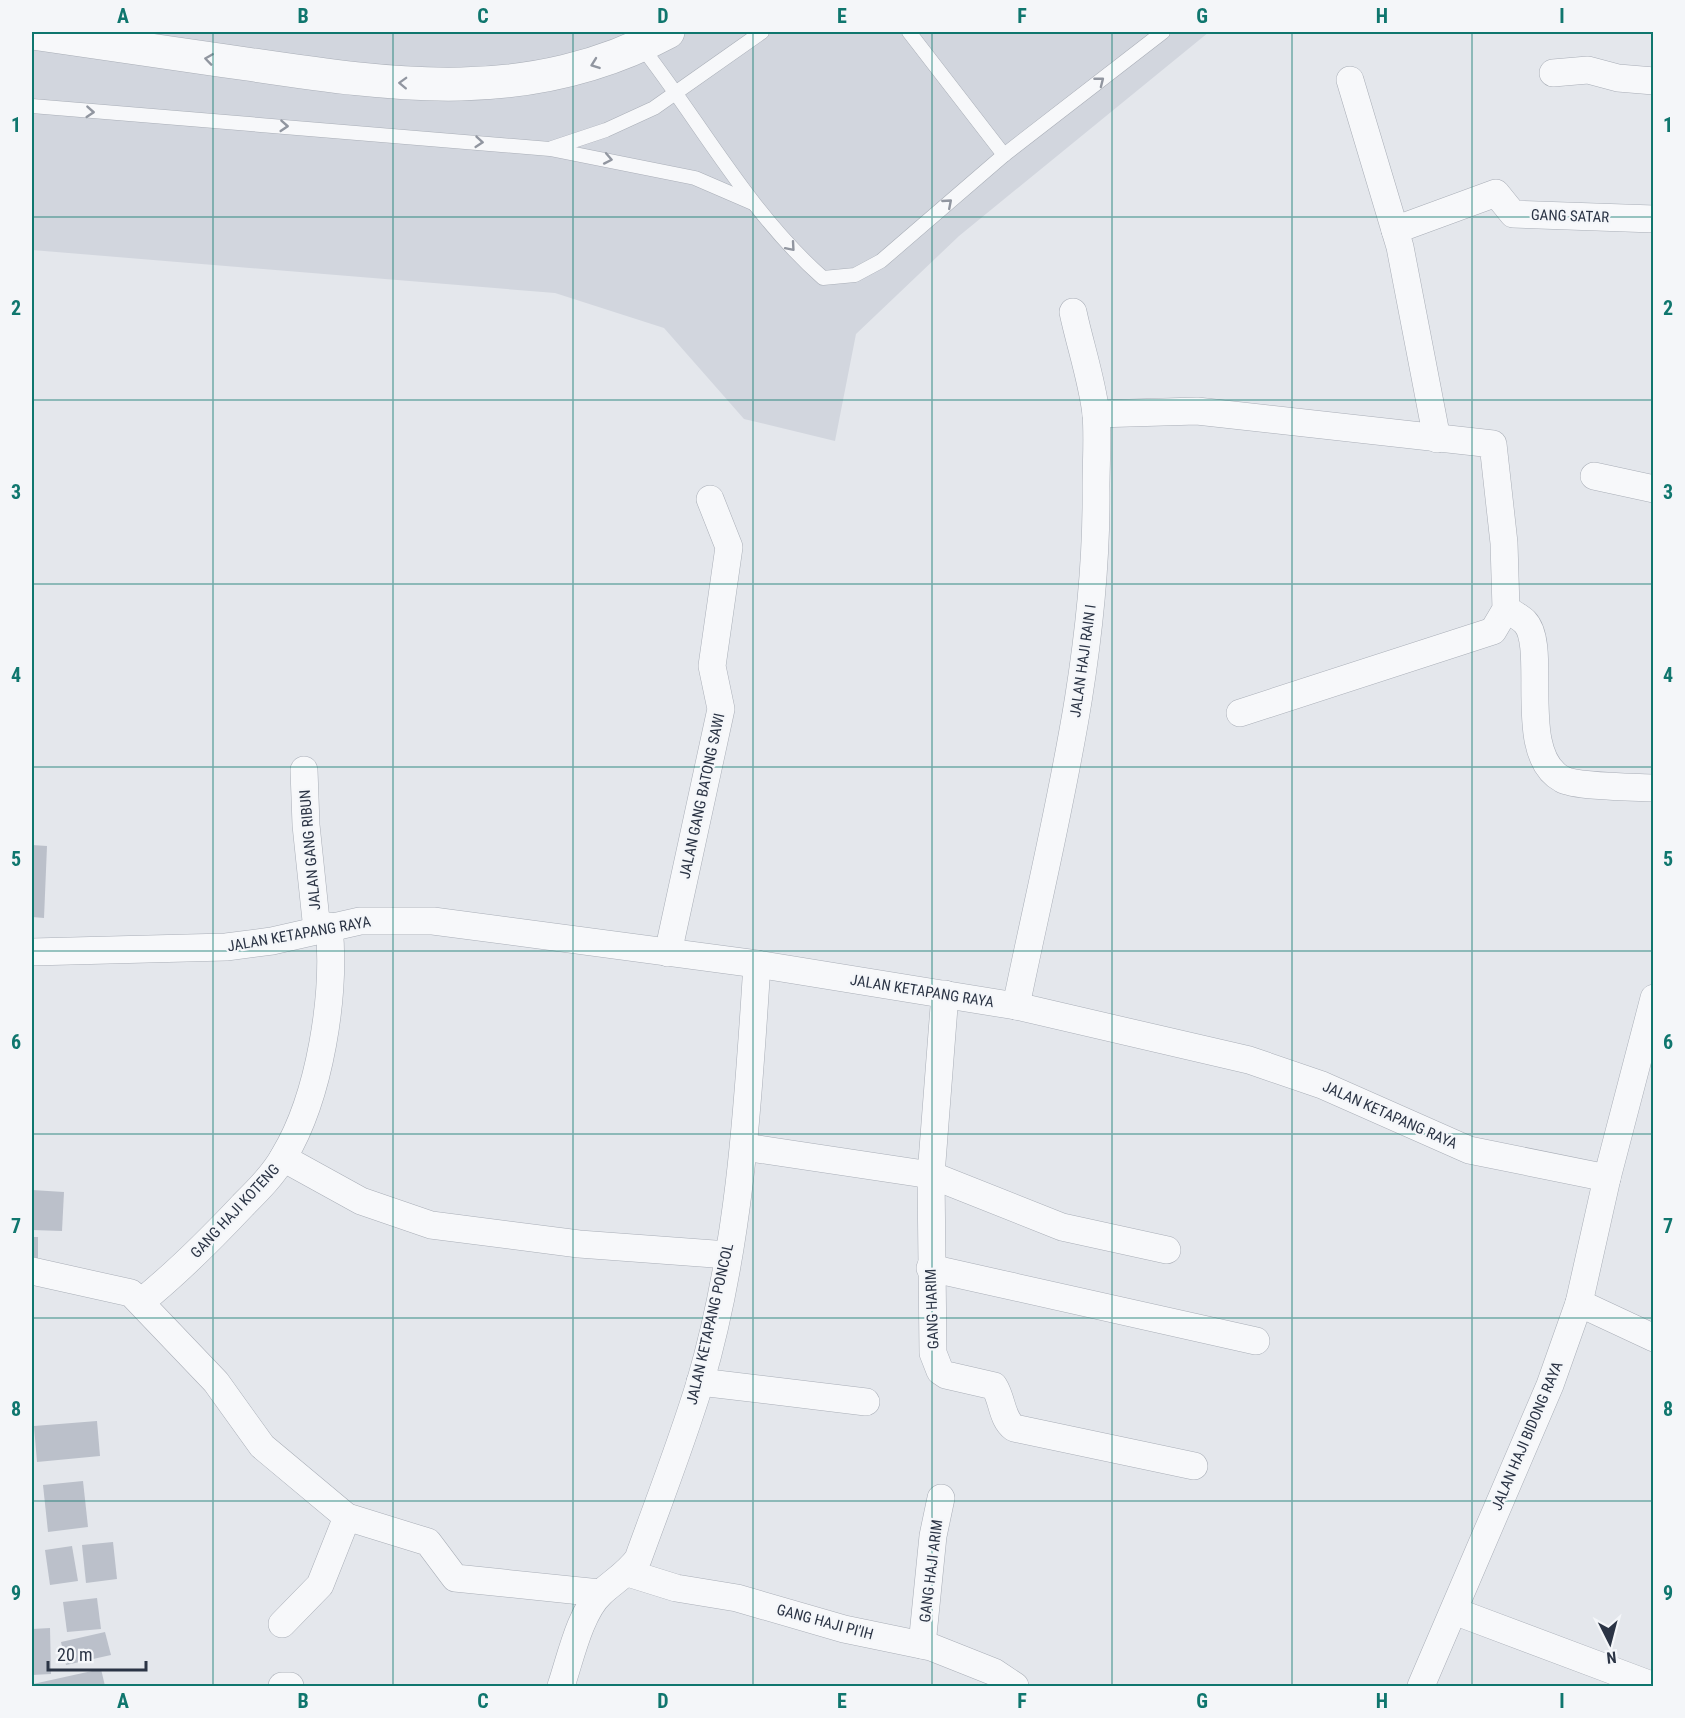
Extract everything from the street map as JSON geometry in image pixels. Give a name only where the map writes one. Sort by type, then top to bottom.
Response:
[{"type":"street","points":[[32,33],[331,76],[397,83],[466,85],[528,80],[589,67],[646,36]]},
{"type":"street","points":[[1553,73],[1588,70],[1618,78],[1653,81]]},
{"type":"street","points":[[1350,80],[1401,247],[1437,439]]},
{"type":"street","name":"GANG SATAR","points":[[1395,230],[1496,193],[1514,214],[1653,219]]},
{"type":"street","name":"JALAN HAJI RAIN I","points":[[1016,1006],[1086,661],[1097,525],[1096,414],[1073,312]]},
{"type":"street","points":[[1096,414],[1197,411],[1493,444],[1504,543],[1506,609],[1493,632],[1240,713]]},
{"type":"street","points":[[1594,476],[1653,489]]},
{"type":"street","name":"JALAN GANG BATONG SAWI","points":[[668,952],[721,709],[712,666],[729,547],[710,499]]},
{"type":"street","points":[[1506,609],[1526,622],[1532,638],[1536,727],[1542,755],[1550,769],[1562,779],[1653,788]]},
{"type":"street","name":"JALAN GANG RIBUN","points":[[304,770],[306,825],[323,928]]},
{"type":"street","name":"JALAN KETAPANG RAYA","points":[[32,952],[226,947],[272,941],[323,928],[393,919],[434,921],[757,964],[1016,1006],[1249,1060],[1348,1096],[1469,1150],[1607,1178]]},
{"type":"street","name":"GANG HAJI KOTENG","points":[[141,1302],[207,1243],[284,1158],[311,1095],[325,1033],[331,942],[323,928]]},
{"type":"street","name":"JALAN KETAPANG PONCOL","points":[[561,1686],[589,1608],[600,1593],[628,1573],[638,1559],[700,1382],[728,1255],[744,1147],[757,964]]},
{"type":"street","name":"GANG HARIM","points":[[945,994],[931,1175],[930,1268],[933,1353],[936,1364],[946,1375],[994,1386],[1000,1394],[1008,1423],[1028,1431],[1194,1466]]},
{"type":"street","points":[[1607,1178],[1653,998]]},
{"type":"street","points":[[744,1147],[931,1175],[1062,1227],[1167,1250]]},
{"type":"street","points":[[284,1158],[361,1201],[431,1225],[677,1254],[728,1255]]},
{"type":"street","name":"JALAN HAJI BIDONG RAYA","points":[[1421,1686],[1550,1385],[1579,1304],[1607,1178]]},
{"type":"street","points":[[930,1268],[1256,1341]]},
{"type":"street","points":[[32,1271],[131,1293],[216,1382],[262,1446],[347,1517],[428,1542],[455,1578],[600,1593]]},
{"type":"street","points":[[1579,1304],[1653,1338]]},
{"type":"street","points":[[700,1382],[866,1402]]},
{"type":"street","name":"GANG HAJI ARIM","points":[[922,1645],[933,1536],[941,1498]]},
{"type":"street","points":[[282,1624],[320,1586],[347,1517]]},
{"type":"street","name":"GANG HAJI PI'IH","points":[[628,1573],[676,1588],[737,1598],[844,1629],[922,1645],[994,1672],[1015,1686]]},
{"type":"street","points":[[1454,1611],[1653,1686]]},
{"type":"lane","points":[[550,149],[606,130],[654,108],[762,32]]},
{"type":"lane","points":[[909,32],[1004,155]]},
{"type":"lane","points":[[646,36],[678,93],[753,203],[802,260],[823,278],[855,275],[881,261],[1004,155],[1163,32]]},
{"type":"lane","points":[[32,106],[550,149],[695,178],[753,203]]},
{"type":"shaded area","points":[[32,32],[1209,32],[959,236],[856,334],[835,441],[744,419],[664,328],[555,293],[32,250]]},
{"type":"building","points":[[32,845],[47,846],[44,918],[32,917]]},
{"type":"building","points":[[32,1190],[64,1192],[62,1231],[32,1230]]},
{"type":"building","points":[[32,1237],[38,1237],[38,1264],[32,1264]]},
{"type":"building","points":[[97,1421],[100,1456],[37,1462],[34,1426]]},
{"type":"building","points":[[83,1481],[88,1527],[48,1532],[43,1485]]},
{"type":"building","points":[[113,1542],[117,1579],[86,1583],[82,1545]]},
{"type":"building","points":[[72,1546],[78,1581],[50,1585],[45,1550]]},
{"type":"building","points":[[97,1598],[101,1629],[67,1632],[63,1602]]},
{"type":"building","points":[[50,1628],[51,1674],[32,1675],[32,1629]]},
{"type":"building","points":[[105,1632],[111,1655],[66,1665],[61,1642]]},
{"type":"building","points":[[101,1669],[105,1686],[33,1686],[33,1684]]}]
